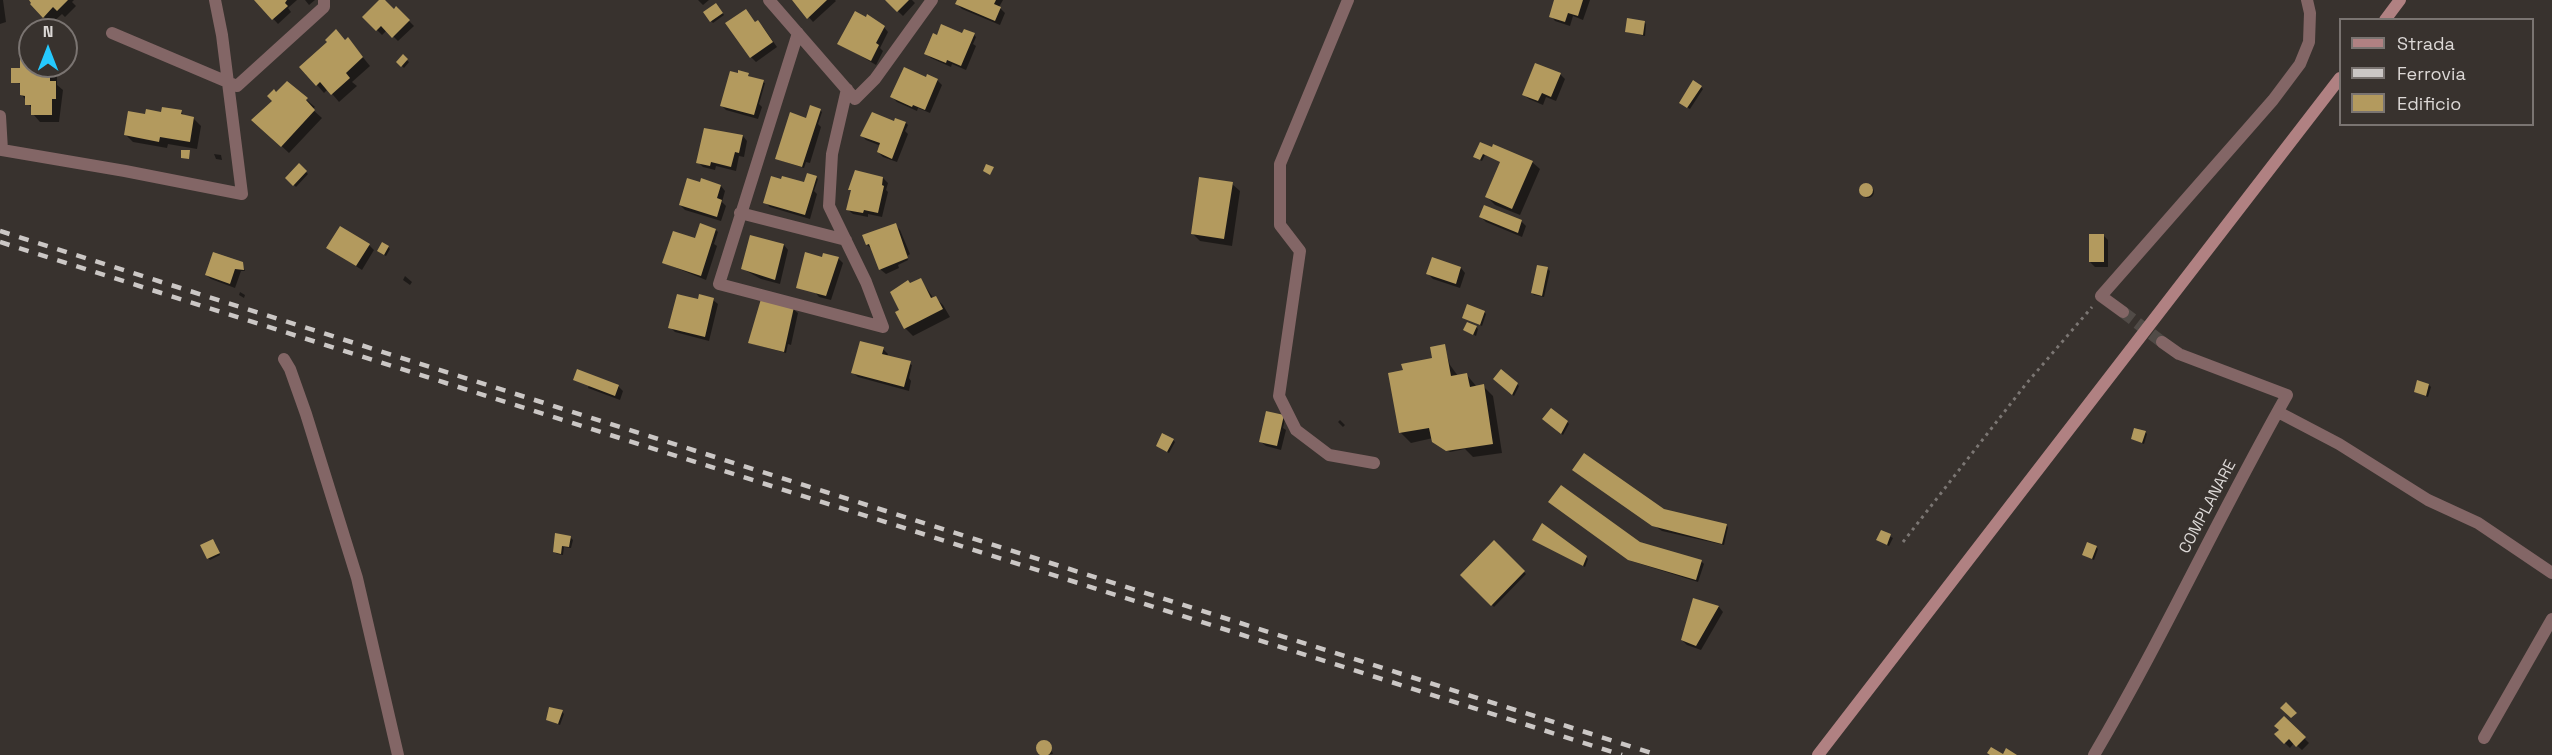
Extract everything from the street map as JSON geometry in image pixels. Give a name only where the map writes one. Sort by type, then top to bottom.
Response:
[{"type":"main road","points":[[2386,18],[2400,0]]},
{"type":"main road","points":[[1818,755],[2339,79]]},
{"type":"street","points":[[0,116],[2,150],[242,194],[222,35],[215,0]]},
{"type":"street","points":[[112,33],[237,86],[324,6],[324,0]]},
{"type":"street","points":[[769,0],[855,99],[875,79],[932,0]]},
{"type":"street","points":[[1348,0],[1280,164],[1280,225],[1300,251],[1279,396],[1296,430],[1329,455],[1374,463]]},
{"type":"street","points":[[2123,312],[2101,296],[2273,100],[2300,64],[2309,42],[2310,13],[2307,0]]},
{"type":"street","points":[[798,33],[719,284],[883,327],[866,282],[829,206],[832,154],[847,89]]},
{"type":"street","points":[[740,213],[846,240]]},
{"type":"street","points":[[2162,342],[2179,354],[2287,395],[2278,412],[2339,444],[2428,500],[2478,523],[2552,573]]},
{"type":"street","points":[[284,359],[290,369],[306,414],[357,578],[398,755]]},
{"type":"street","name":"COMPLANARE","points":[[2094,755],[2278,412]]},
{"type":"street","points":[[2484,738],[2552,619]]},
{"type":"path","points":[[1903,542],[2026,384],[2101,296]]},
{"type":"building","points":[[29,0],[68,0],[57,11],[53,7],[43,18]]},
{"type":"building","points":[[254,0],[287,0],[285,3],[288,6],[272,20]]},
{"type":"building","points":[[379,0],[385,0],[394,9],[396,6],[410,20],[392,38],[381,26],[376,31],[362,17]]},
{"type":"building","points":[[792,0],[827,0],[807,19]]},
{"type":"building","points":[[885,0],[909,0],[897,12]]},
{"type":"building","points":[[957,0],[996,0],[994,4],[1001,7],[995,21],[955,4]]},
{"type":"building","points":[[1554,0],[1583,0],[1578,16],[1568,13],[1565,22],[1549,17]]},
{"type":"building","points":[[716,3],[723,13],[710,22],[703,12]]},
{"type":"building","points":[[746,9],[755,22],[758,20],[773,42],[750,58],[725,23]]},
{"type":"building","points":[[855,11],[866,17],[867,14],[885,26],[876,43],[879,45],[871,61],[837,44]]},
{"type":"building","points":[[1627,18],[1645,21],[1643,35],[1625,32]]},
{"type":"building","points":[[941,24],[962,33],[964,29],[975,33],[961,66],[924,54],[933,33],[937,35]]},
{"type":"building","points":[[336,29],[345,40],[348,37],[363,57],[346,73],[350,78],[331,95],[320,82],[316,86],[299,67],[327,42],[325,40]]},
{"type":"building","points":[[403,54],[408,59],[401,67],[396,62]]},
{"type":"building","points":[[1535,63],[1561,73],[1551,97],[1542,93],[1538,101],[1522,95]]},
{"type":"building","points":[[904,67],[926,77],[927,74],[938,79],[925,110],[890,97]]},
{"type":"building","points":[[11,68],[18,68],[18,78],[50,78],[50,81],[56,81],[56,99],[52,99],[52,115],[31,115],[31,105],[25,105],[25,96],[20,95],[20,83],[11,83]]},
{"type":"building","points":[[738,70],[749,73],[748,76],[764,80],[754,115],[720,106],[730,71],[738,73]]},
{"type":"building","points":[[1693,80],[1702,86],[1687,108],[1679,103]]},
{"type":"building","points":[[287,81],[308,98],[306,100],[315,110],[281,147],[251,120],[272,101],[267,96],[274,89],[276,92]]},
{"type":"building","points":[[810,105],[821,109],[802,167],[775,159],[790,112],[806,118]]},
{"type":"building","points":[[162,107],[182,110],[181,114],[194,117],[190,142],[160,137],[159,142],[124,135],[128,111],[145,114],[146,109],[161,112]]},
{"type":"building","points":[[872,112],[894,121],[895,118],[906,122],[892,159],[877,152],[880,143],[860,136]]},
{"type":"building","points":[[704,128],[743,135],[739,153],[735,152],[731,167],[711,162],[710,166],[696,163]]},
{"type":"building","points":[[1480,142],[1492,147],[1493,144],[1533,161],[1512,209],[1485,197],[1500,162],[1483,154],[1480,160],[1473,157]]},
{"type":"building","points":[[181,150],[190,150],[189,159],[181,158]]},
{"type":"building","points":[[299,163],[307,171],[293,186],[285,178]]},
{"type":"building","points":[[986,164],[994,167],[990,175],[983,171]]},
{"type":"building","points":[[855,170],[883,177],[882,185],[884,186],[878,213],[846,210],[851,190],[848,190]]},
{"type":"building","points":[[807,173],[817,176],[805,215],[763,203],[771,176],[781,179],[782,176],[804,182]]},
{"type":"building","points":[[1199,177],[1233,182],[1224,239],[1191,234]]},
{"type":"building","points":[[687,178],[700,182],[701,178],[721,185],[717,198],[722,200],[717,217],[679,205]]},
{"type":"building","points":[[1863,183],[1869,183],[1873,190],[1869,197],[1863,197],[1859,193],[1859,187]]},
{"type":"building","points":[[1484,205],[1522,220],[1518,233],[1479,217]]},
{"type":"building","points":[[700,223],[716,229],[701,276],[662,263],[673,231],[695,238]]},
{"type":"building","points":[[896,223],[908,258],[879,270],[869,244],[866,245],[862,235]]},
{"type":"building","points":[[340,226],[370,244],[356,266],[326,248]]},
{"type":"building","points":[[2089,234],[2104,234],[2104,262],[2089,262]]},
{"type":"building","points":[[750,235],[784,244],[775,280],[741,269]]},
{"type":"building","points":[[382,242],[389,246],[384,255],[377,251]]},
{"type":"building","points":[[213,252],[243,262],[244,270],[235,269],[230,284],[205,275]]},
{"type":"building","points":[[805,252],[822,257],[823,253],[839,257],[826,296],[796,288]]},
{"type":"building","points":[[1432,257],[1461,267],[1456,284],[1426,274]]},
{"type":"building","points":[[1537,265],[1548,267],[1542,296],[1531,293]]},
{"type":"building","points":[[921,278],[931,298],[936,296],[943,309],[904,329],[895,312],[899,310],[890,292],[908,280],[910,283]]},
{"type":"building","points":[[677,294],[698,299],[699,294],[714,298],[705,337],[668,328]]},
{"type":"building","points":[[761,299],[794,307],[784,352],[748,343]]},
{"type":"building","points":[[1467,304],[1485,311],[1480,325],[1462,318]]},
{"type":"building","points":[[1467,322],[1477,326],[1473,335],[1463,330]]},
{"type":"building","points":[[860,341],[884,347],[882,354],[911,361],[904,387],[851,373]]},
{"type":"building","points":[[1445,344],[1451,376],[1467,373],[1470,387],[1484,384],[1493,444],[1446,451],[1432,442],[1429,428],[1399,433],[1388,373],[1403,370],[1401,364],[1432,358],[1430,347]]},
{"type":"building","points":[[577,369],[619,385],[615,396],[573,380]]},
{"type":"building","points":[[1501,369],[1518,383],[1512,395],[1493,379]]},
{"type":"building","points":[[2417,380],[2429,384],[2426,396],[2414,392]]},
{"type":"building","points":[[1551,408],[1568,421],[1561,434],[1542,419]]},
{"type":"building","points":[[1266,411],[1284,415],[1277,446],[1259,442]]},
{"type":"building","points":[[2134,428],[2146,431],[2142,443],[2131,439]]},
{"type":"building","points":[[1162,433],[1174,439],[1167,452],[1156,446]]},
{"type":"building","points":[[1584,453],[1664,509],[1727,524],[1722,544],[1652,526],[1572,470]]},
{"type":"building","points":[[1561,485],[1640,542],[1702,560],[1696,580],[1628,560],[1548,502]]},
{"type":"building","points":[[1542,523],[1587,556],[1583,566],[1532,540]]},
{"type":"building","points":[[1881,530],[1891,534],[1887,545],[1876,540]]},
{"type":"building","points":[[555,533],[571,536],[569,547],[562,546],[561,554],[553,552]]},
{"type":"building","points":[[213,539],[220,553],[207,559],[200,545]]},
{"type":"building","points":[[1494,540],[1525,571],[1491,606],[1460,575]]},
{"type":"building","points":[[2087,542],[2097,546],[2092,559],[2082,555]]},
{"type":"building","points":[[1693,598],[1719,606],[1696,646],[1681,640]]},
{"type":"building","points":[[2286,702],[2297,713],[2291,718],[2280,708]]},
{"type":"building","points":[[549,707],[563,710],[558,724],[546,720]]},
{"type":"building","points":[[2284,716],[2306,737],[2296,747],[2289,739],[2284,744],[2274,734],[2279,730],[2274,726]]},
{"type":"building","points":[[1044,740],[1052,748],[1044,756],[1036,748]]},
{"type":"building","points":[[1991,747],[2003,754],[2006,748],[2017,755],[1990,755],[1987,753]]},
{"type":"tunnel","points":[[2123,312],[2162,342]]},
{"type":"railway","points":[[0,231],[1658,755]]},
{"type":"railway","points":[[0,242],[1622,755]]}]
